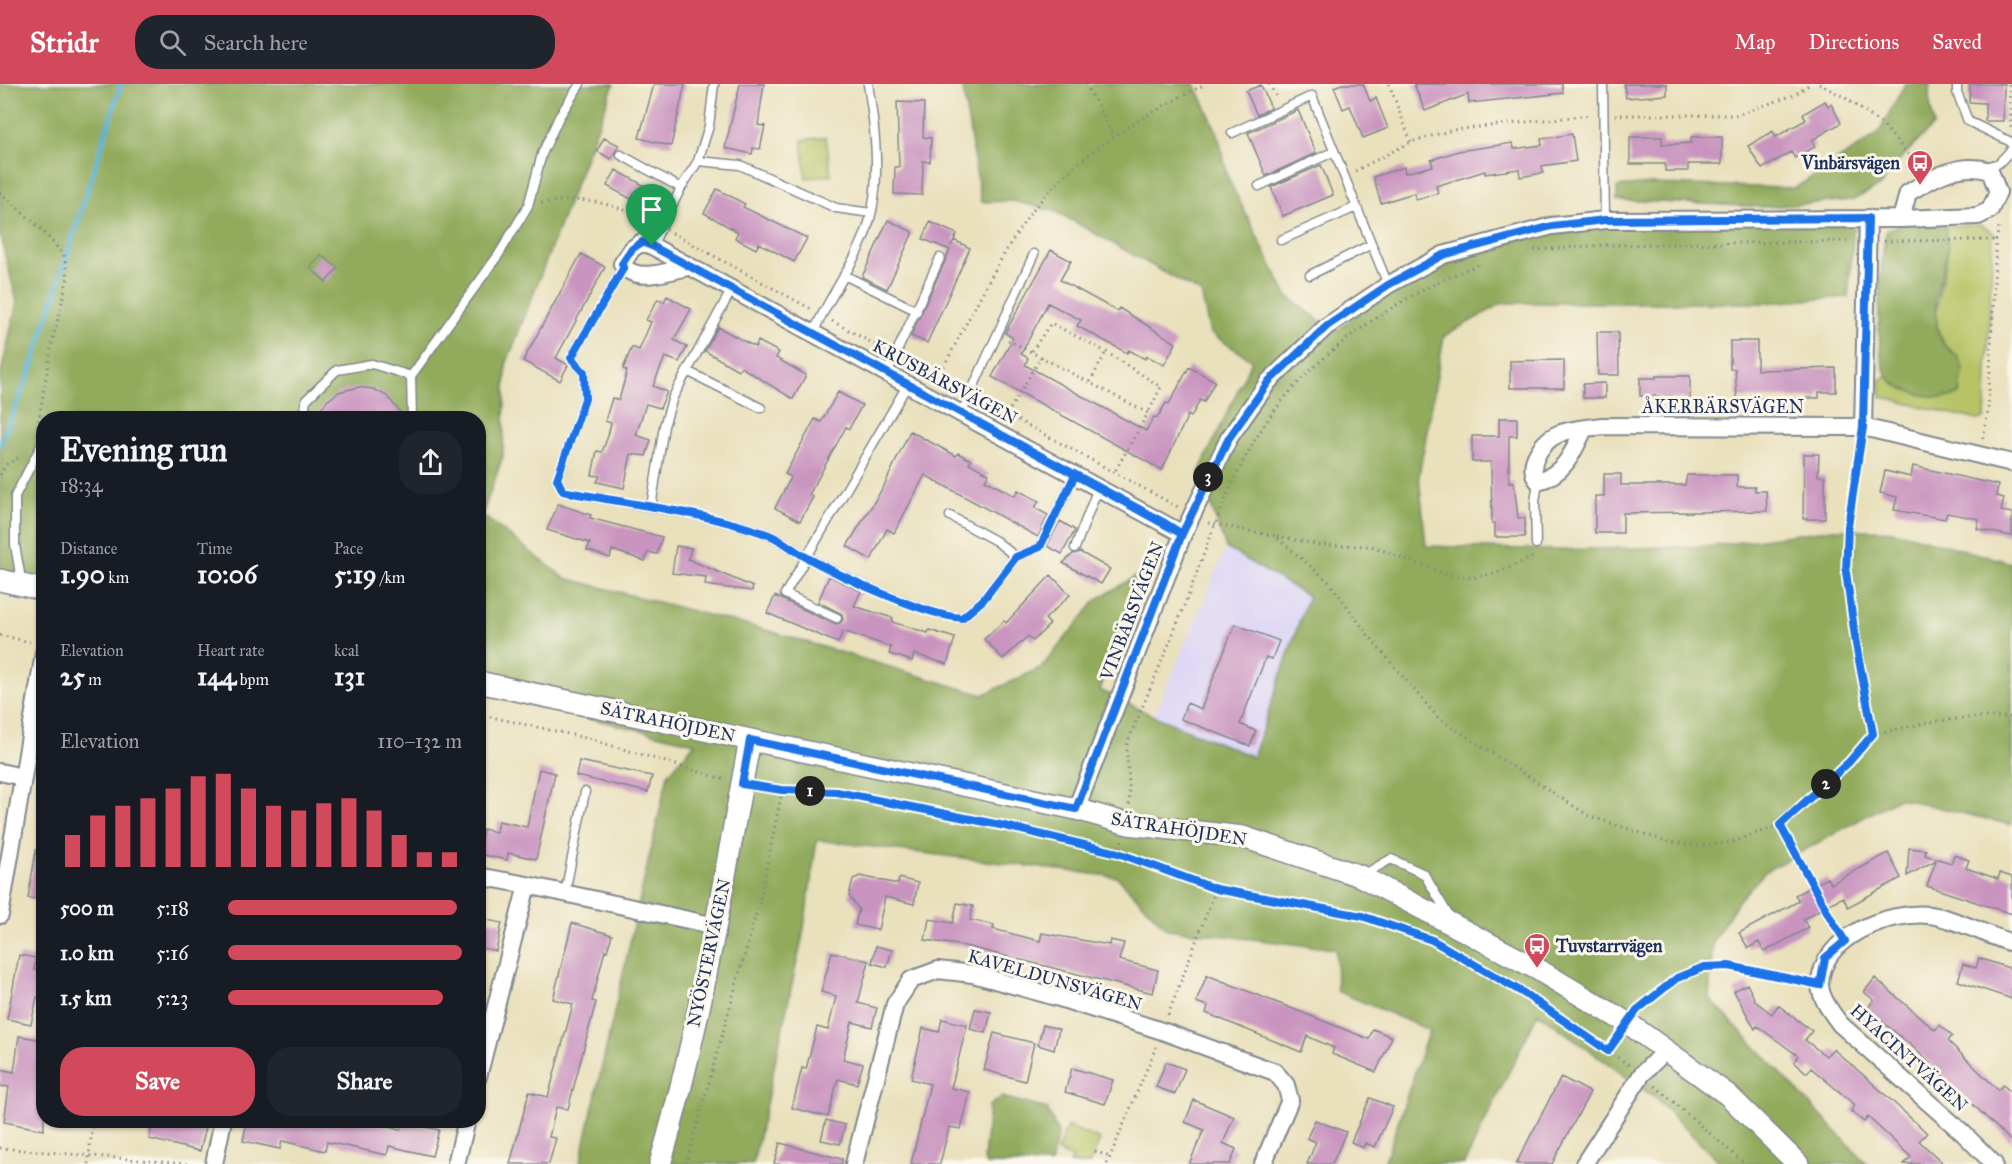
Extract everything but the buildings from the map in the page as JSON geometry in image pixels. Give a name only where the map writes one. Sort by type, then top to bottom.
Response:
[{"type":"street","points":[[1901,219],[1908,193],[1945,172],[1980,168]]},
{"type":"street","name":"VINBÄRSVÄGEN","points":[[1076,809],[1182,534],[1229,438],[1269,381],[1327,326],[1388,285],[1443,255],[1552,226],[1605,220],[1901,219],[1978,216],[1990,210],[1998,192],[1990,171],[1980,168]]},
{"type":"street","points":[[1863,427],[1868,218]]},
{"type":"street","points":[[652,246],[642,242],[632,249],[622,264],[624,267],[635,275],[688,267]]},
{"type":"street","name":"KRUSBÄRSVÄGEN","points":[[652,246],[1182,534]]},
{"type":"street","name":"ÅKERBÄRSVÄGEN","points":[[1538,481],[1534,477],[1533,464],[1544,443],[1563,430],[1603,426],[1863,427],[2012,463]]},
{"type":"street","points":[[1538,481],[1551,478],[1561,470],[1569,460],[1584,429]]},
{"type":"street","points":[[0,580],[36,588]]},
{"type":"street","points":[[0,915],[36,671]]},
{"type":"street","name":"SÄTRAHÖJDEN","points":[[486,684],[1076,809],[1128,824],[1243,837],[1360,876],[1565,985],[1629,1024],[1728,1095],[1798,1164]]},
{"type":"street","name":"NYÖSTERVÄGEN","points":[[660,1164],[678,1101],[716,926],[750,740]]},
{"type":"street","points":[[0,772],[22,777]]},
{"type":"street","points":[[486,877],[716,926]]},
{"type":"street","points":[[486,1046],[527,885]]},
{"type":"street","points":[[1820,985],[1825,958],[1845,941],[1875,922],[1910,915],[1931,915],[2012,943]]},
{"type":"street","name":"KAVELDUNSVÄGEN","points":[[855,1164],[895,1004],[911,980],[938,970],[973,974],[1056,997],[1162,1031],[1275,1072],[1286,1085],[1290,1100],[1263,1164]]},
{"type":"street","name":"HYACINTVÄGEN","points":[[1820,985],[1829,1010],[1840,1024],[1964,1133],[1994,1164]]},
{"type":"street","points":[[1584,1164],[1642,1074],[1665,1051]]},
{"type":"street","points":[[214,1164],[221,1128]]},
{"type":"street","points":[[456,1164],[465,1128]]},
{"type":"lane","points":[[412,411],[411,376],[499,254],[528,206],[542,154],[559,117],[580,84]]},
{"type":"lane","points":[[652,246],[698,160],[709,126],[714,84]]},
{"type":"lane","points":[[813,334],[862,243],[871,213],[876,133],[868,84]]},
{"type":"lane","points":[[1602,84],[1605,220]]},
{"type":"lane","points":[[1957,84],[1957,92],[1968,120],[2012,143]]},
{"type":"lane","points":[[1232,133],[1312,96],[1354,208],[1388,285]]},
{"type":"lane","points":[[1980,168],[2000,163],[2012,149]]},
{"type":"lane","points":[[1259,186],[1333,152]]},
{"type":"lane","points":[[621,155],[681,188]]},
{"type":"lane","points":[[698,160],[740,165],[836,208],[871,213]]},
{"type":"lane","points":[[1281,240],[1354,208]]},
{"type":"lane","points":[[1310,275],[1370,245]]},
{"type":"lane","points":[[961,414],[1034,254]]},
{"type":"lane","points":[[887,373],[940,258]]},
{"type":"lane","points":[[624,267],[571,358],[584,372],[585,399],[557,479],[563,491],[743,526],[772,536],[805,556],[903,601],[948,617],[962,618],[983,600],[1016,557],[1040,547],[1075,475]]},
{"type":"lane","points":[[844,275],[917,311]]},
{"type":"lane","points":[[651,507],[664,426],[674,397],[732,289]]},
{"type":"lane","points":[[304,411],[306,400],[337,370],[372,364],[411,376]]},
{"type":"lane","points":[[687,371],[760,408]]},
{"type":"lane","points":[[837,618],[784,594],[908,384]]},
{"type":"lane","points":[[22,585],[15,545],[15,496],[36,453]]},
{"type":"lane","points":[[1536,544],[1535,502],[1538,481]]},
{"type":"lane","points":[[1075,548],[1098,488]]},
{"type":"lane","points":[[951,516],[996,541],[1016,557]]},
{"type":"lane","points":[[565,893],[585,792]]},
{"type":"lane","points":[[1360,876],[1391,859],[1424,874],[1453,924]]},
{"type":"path","points":[[1086,84],[1113,136]]},
{"type":"path","points":[[938,377],[1007,249],[1029,216],[1074,168],[1113,136],[1165,104],[1206,84]]},
{"type":"path","points":[[1269,84],[1284,107]]},
{"type":"path","points":[[1389,84],[1411,142]]},
{"type":"path","points":[[1343,178],[1411,142],[1452,130],[1603,114],[1737,115],[1794,95],[1810,84]]},
{"type":"path","points":[[1819,84],[1844,97],[1883,125],[1930,180]]},
{"type":"path","points":[[2009,84],[2012,143]]},
{"type":"path","points":[[0,192],[41,229],[64,255],[68,277],[52,343],[40,411]]},
{"type":"path","points":[[1981,455],[1988,412],[1996,240],[2002,217]]},
{"type":"path","points":[[1524,252],[1559,247],[1996,240]]},
{"type":"path","points":[[1118,853],[1128,824],[1131,783],[1126,758],[1127,744],[1194,581],[1226,492],[1266,422],[1300,381],[1348,338],[1399,302],[1449,276],[1491,261]]},
{"type":"path","points":[[1032,352],[1051,323],[1106,352],[1161,387],[1114,473]]},
{"type":"path","points":[[999,335],[1148,413]]},
{"type":"path","points":[[1090,382],[1106,352]]},
{"type":"path","points":[[1007,414],[1042,356]]},
{"type":"path","points":[[1863,427],[1848,526],[1846,572],[1856,644],[1873,734]]},
{"type":"path","points":[[0,475],[7,464],[25,454],[29,464]]},
{"type":"path","points":[[1213,526],[1320,545],[1371,546],[1445,574],[1472,578],[1497,573],[1533,558],[1536,544]]},
{"type":"path","points":[[1275,536],[1329,582],[1368,635],[1438,718],[1589,816],[1665,841],[1698,846],[1732,842],[1780,825],[1849,762],[1873,734],[1936,721],[2012,717]]},
{"type":"path","points":[[0,635],[36,647]]},
{"type":"path","points":[[486,716],[586,738],[742,784],[782,790],[837,792],[1118,853],[1216,889],[1362,916],[1432,940],[1522,992],[1642,1074],[1745,1164]]},
{"type":"path","points":[[686,1164],[760,900],[782,790]]},
{"type":"path","points":[[1780,825],[1845,941]]},
{"type":"path","points":[[1107,1164],[1162,1031],[1216,889]]},
{"type":"path","points":[[1608,1051],[1637,1010],[1677,978],[1704,967],[1729,966],[1820,985]]},
{"type":"path","points":[[88,1164],[87,1155],[92,1128]]},
{"type":"path","points":[[0,1148],[188,1164]]},
{"type":"path","points":[[1095,1151],[1110,1157]]},
{"type":"shaded area","points":[[1226,548],[1308,596],[1253,758],[1154,716]]},
{"type":"green space","points":[[0,84],[614,84],[506,365],[503,456],[486,504],[486,411],[36,411],[36,590],[0,582],[0,377],[17,302],[0,235]]},
{"type":"green space","points":[[962,84],[1195,84],[1218,134],[1228,178],[1287,296],[1327,326],[1337,330],[1392,289],[1477,244],[1554,218],[1854,225],[1848,297],[1763,303],[1503,303],[1444,336],[1419,475],[1426,546],[1553,550],[1713,546],[1833,529],[1894,531],[2012,563],[2012,825],[1899,798],[1766,871],[1739,900],[1713,941],[1709,998],[1867,1164],[1721,1164],[1655,1098],[1538,1013],[1464,1164],[1384,1164],[1429,1030],[1337,991],[1336,949],[1167,929],[1117,877],[817,840],[803,934],[753,1164],[580,1164],[668,774],[695,743],[486,695],[486,518],[565,578],[773,632],[983,695],[1042,667],[1097,599],[1138,575],[1100,690],[1154,716],[1253,757],[1308,596],[1226,548],[1199,472],[1252,360],[1210,333],[1201,293],[1055,211],[1013,201],[981,202]]},
{"type":"green space","points":[[1905,84],[1930,84],[1929,98],[1934,125],[1893,167],[1880,186],[1853,200],[1765,207],[1617,200],[1617,187],[1652,184],[1795,188],[1878,134]]},
{"type":"green space","points":[[826,137],[831,175],[806,178],[802,140]]},
{"type":"green space","points":[[1926,222],[1945,226],[1948,249],[1935,299],[1937,329],[1943,343],[1957,356],[1963,368],[1960,394],[1956,396],[1934,397],[1904,389],[1888,377],[1883,366],[1879,305],[1887,230],[1905,223]]},
{"type":"green space","points":[[1980,225],[1993,232],[1985,418],[1978,420],[1881,397],[1880,381],[1886,375],[1897,386],[1957,356],[1946,345],[1939,333],[1936,320],[1948,250],[1945,226]]},
{"type":"green space","points":[[1002,1097],[1047,1109],[1058,1133],[1051,1164],[986,1164],[984,1159],[989,1106]]},
{"type":"green space","points":[[1067,1126],[1100,1140],[1090,1164],[1069,1164],[1072,1158],[1057,1151]]},
{"type":"waterway","points":[[0,445],[32,367],[121,84]]},
{"type":"place","name":"Vinbärsvägen","points":[[1920,186]]},
{"type":"place","name":"Tuvstarrvägen","points":[[1537,969]]},
{"type":"route","points":[[652,246],[642,242],[627,255],[622,264],[624,267],[571,358],[584,372],[586,384],[585,399],[557,479],[563,491],[743,526],[772,536],[805,556],[903,601],[948,617],[962,618],[983,600],[1016,557],[1040,547],[1075,475],[1182,534],[1229,438],[1269,381],[1327,326],[1388,285],[1443,255],[1552,226],[1605,220],[1868,218],[1863,427],[1848,526],[1846,572],[1856,644],[1873,734],[1849,762],[1780,825],[1845,941],[1825,958],[1820,985],[1788,981],[1729,966],[1704,967],[1677,978],[1637,1010],[1608,1051],[1522,992],[1432,940],[1362,916],[1216,889],[1118,853],[1005,826],[837,792],[782,790],[742,784],[750,740],[1076,809],[1182,534],[1163,522],[652,246]]}]
